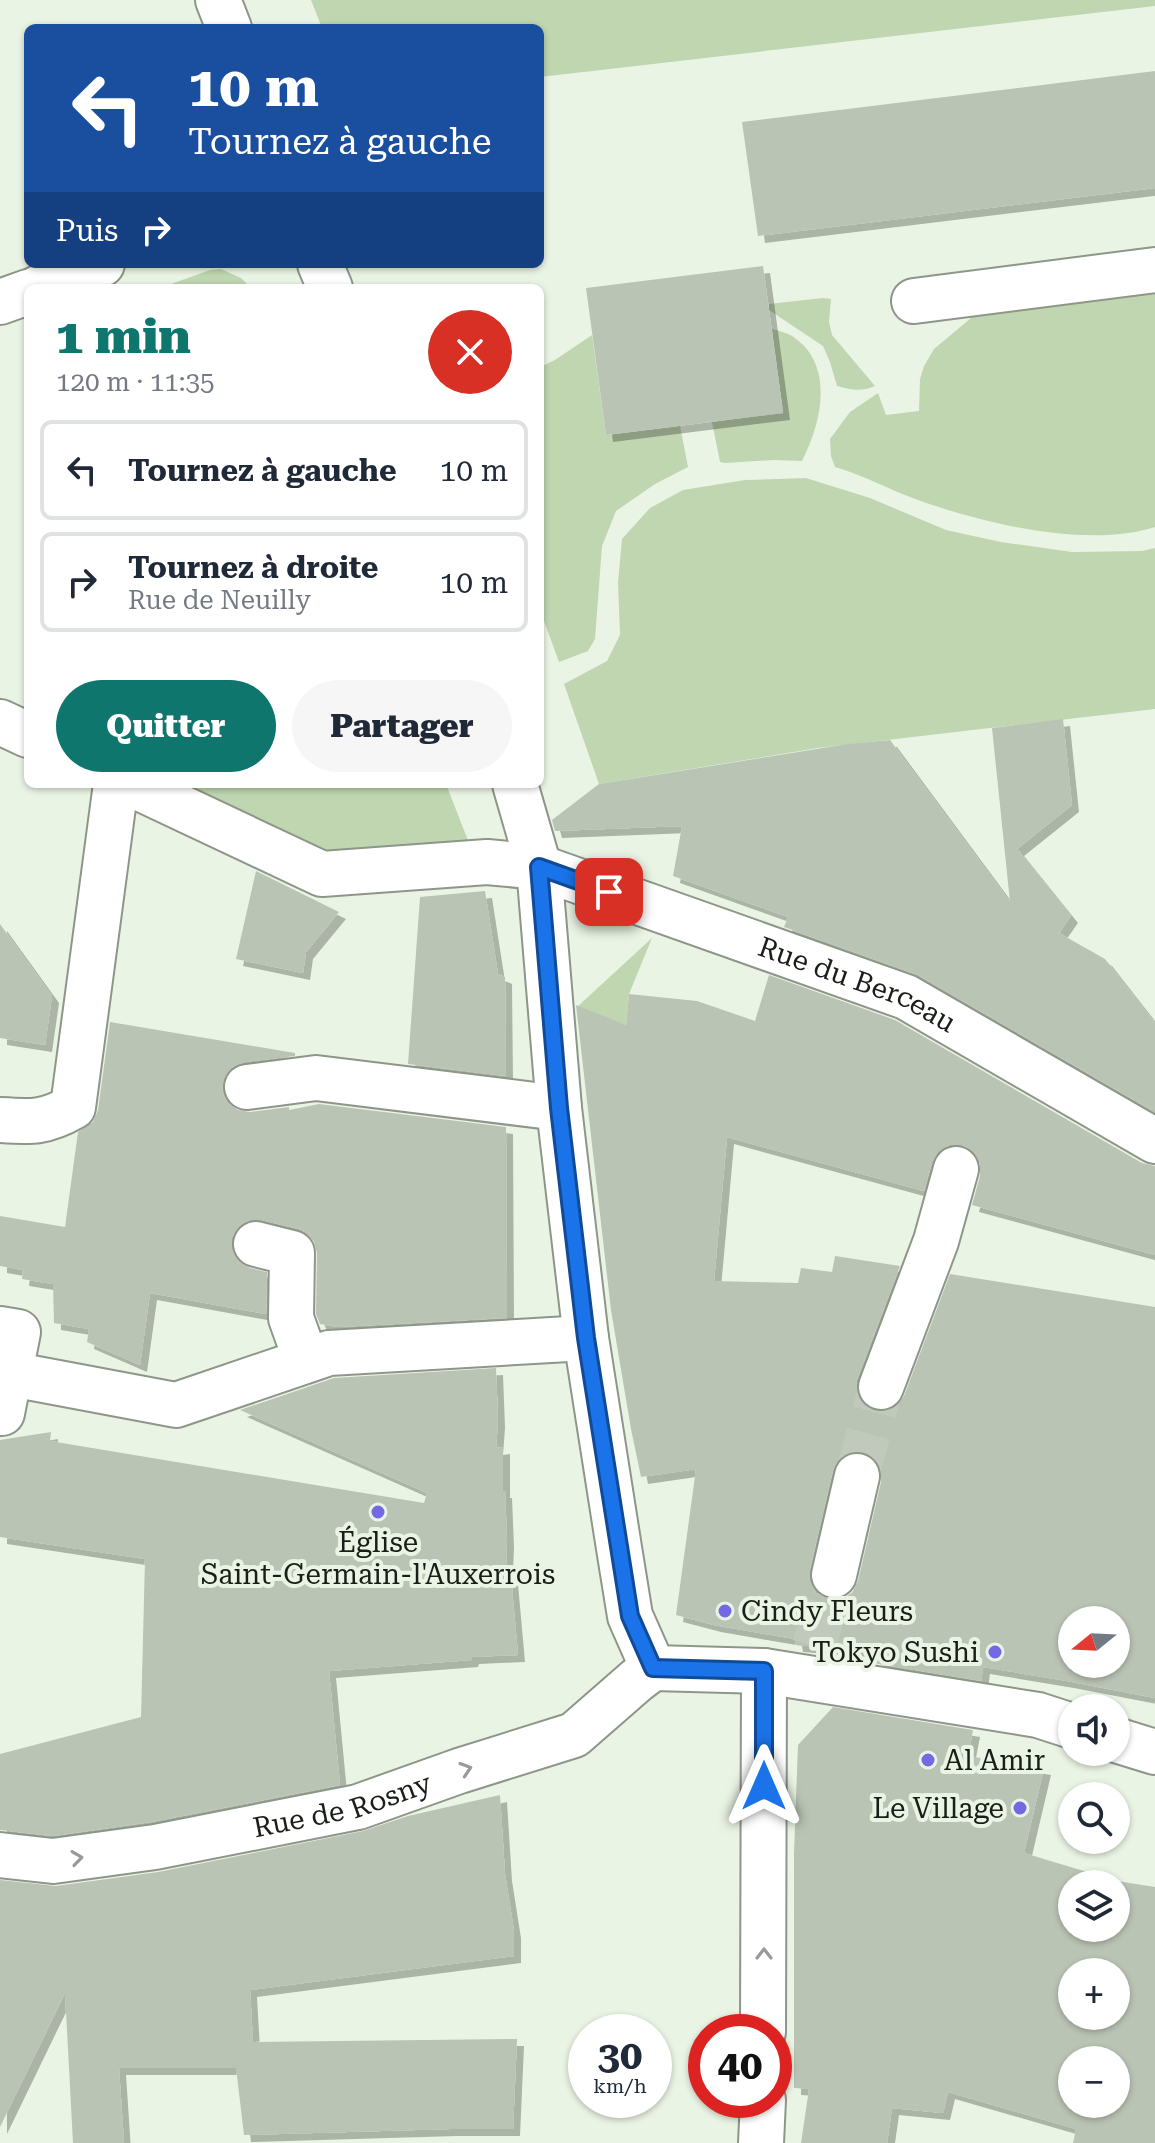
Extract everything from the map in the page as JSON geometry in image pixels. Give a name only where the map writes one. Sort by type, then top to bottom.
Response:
[{"type":"street","points":[[218,0],[227,24]]},
{"type":"street","points":[[49,284],[91,268]]},
{"type":"street","points":[[914,301],[1155,270]]},
{"type":"street","points":[[0,302],[24,293]]},
{"type":"street","points":[[0,722],[24,733]]},
{"type":"street","points":[[0,1120],[33,1122],[54,1118],[73,1107],[115,788]]},
{"type":"street","name":"Rue du Berceau","points":[[139,788],[322,874],[487,862],[539,867],[906,997],[1155,1141]]},
{"type":"street","points":[[516,788],[539,867],[559,1108],[586,1338],[630,1616],[653,1668],[764,1671],[811,1662],[1058,1721]]},
{"type":"street","points":[[247,1087],[316,1078],[559,1108]]},
{"type":"street","points":[[881,1387],[936,1241],[956,1169]]},
{"type":"street","points":[[256,1244],[292,1253],[291,1318],[306,1360]]},
{"type":"street","points":[[0,1329],[18,1332],[6,1394],[176,1405],[329,1353],[586,1338]]},
{"type":"street","points":[[834,1575],[857,1476]]},
{"type":"street","name":"Rue de Rosny","points":[[0,1855],[53,1861],[141,1849],[358,1807],[574,1735],[653,1668]]},
{"type":"street","points":[[763,2014],[764,1671]]},
{"type":"street","points":[[1130,1744],[1155,1752]]},
{"type":"street","points":[[761,2143],[762,2118]]},
{"type":"green space","points":[[311,0],[1155,0],[1155,6],[544,77],[544,24],[320,24]]},
{"type":"green space","points":[[221,269],[247,284],[171,284]]},
{"type":"green space","points":[[1155,291],[1155,527],[1098,535],[1066,534],[1002,524],[915,499],[835,467],[830,439],[850,412],[878,393],[886,415],[919,411],[920,379],[934,349],[977,313]]},
{"type":"green space","points":[[831,299],[829,322],[832,335],[875,386],[856,390],[837,386],[823,346],[769,310],[769,304]]},
{"type":"green space","points":[[772,329],[795,338],[808,350],[816,364],[821,396],[809,446],[802,461],[720,462],[712,422],[783,412]]},
{"type":"green space","points":[[592,335],[606,435],[680,426],[688,467],[655,484],[616,511],[602,546],[595,639],[588,651],[559,662],[544,621],[544,365]]},
{"type":"green space","points":[[806,478],[870,498],[946,530],[1001,542],[1072,552],[1155,548],[1155,709],[818,748],[599,784],[564,684],[607,661],[620,635],[618,582],[622,539],[650,508],[683,490],[745,480]]},
{"type":"green space","points":[[166,788],[448,788],[469,843],[338,853],[262,835]]},
{"type":"green space","points":[[652,938],[629,994],[626,1025],[576,1008]]},
{"type":"building","points":[[1155,71],[1155,188],[758,236],[742,122]]},
{"type":"building","points":[[763,266],[783,413],[606,435],[586,288]]},
{"type":"building","points":[[1063,719],[1072,805],[1017,849],[1071,916],[1059,933],[1105,959],[1155,1023],[1155,1112],[918,975],[784,927],[788,917],[673,876],[682,826],[555,831],[552,820],[599,784],[890,740],[1010,902],[992,728]]},
{"type":"building","points":[[256,871],[339,912],[306,952],[303,973],[236,959]]},
{"type":"building","points":[[485,891],[498,974],[505,977],[506,1076],[408,1064],[420,897]]},
{"type":"building","points":[[0,924],[52,996],[45,1045],[0,1038]]},
{"type":"building","points":[[769,975],[895,1020],[1142,1163],[1155,1166],[1155,1255],[972,1205],[980,1164],[973,1151],[962,1145],[949,1145],[938,1152],[924,1191],[727,1137],[714,1281],[798,1283],[801,1268],[832,1272],[835,1256],[900,1266],[857,1379],[857,1392],[862,1403],[873,1411],[884,1412],[896,1407],[904,1396],[950,1274],[1155,1307],[1155,1698],[983,1667],[981,1681],[873,1663],[883,1652],[796,1645],[795,1639],[676,1615],[696,1469],[641,1477],[611,1310],[576,1005],[626,1025],[629,994],[697,1001],[755,1021]],"holes":[[[849,1452],[862,1452],[873,1457],[881,1468],[881,1482],[858,1581],[852,1593],[842,1599],[829,1599],[816,1593],[810,1582],[810,1569],[833,1470],[838,1460]]]},
{"type":"building","points":[[110,1022],[295,1053],[295,1056],[244,1062],[231,1068],[224,1078],[222,1091],[228,1103],[238,1110],[250,1112],[289,1107],[289,1110],[319,1104],[506,1127],[507,1318],[338,1327],[320,1324],[316,1314],[317,1253],[314,1242],[299,1229],[250,1220],[239,1226],[232,1237],[232,1250],[239,1262],[267,1272],[266,1314],[150,1293],[140,1365],[87,1342],[89,1329],[54,1323],[53,1284],[22,1279],[23,1270],[0,1266],[0,1216],[65,1227],[78,1132],[93,1122],[98,1110]]},
{"type":"building","points":[[496,1368],[496,1448],[503,1447],[506,1566],[510,1566],[518,1655],[329,1671],[340,1785],[151,1822],[53,1836],[0,1830],[0,1754],[141,1717],[145,1559],[0,1537],[0,1440],[51,1432],[50,1441],[424,1503],[427,1493],[240,1410],[334,1378]]},
{"type":"building","points":[[833,1707],[973,1730],[968,1756],[1044,1768],[1024,1853],[1080,1870],[1058,1870],[1058,1942],[1130,1942],[1130,1883],[1155,1887],[1155,2143],[1073,2143],[1076,2129],[948,2092],[943,2113],[892,2108],[887,2143],[801,2143],[809,2089],[794,2088],[794,1854],[798,1745]]},
{"type":"building","points":[[500,1795],[514,1956],[250,1990],[253,2042],[517,2039],[513,2129],[244,2135],[236,2068],[119,2068],[124,2143],[73,2143],[65,1993],[0,2127],[0,1880],[56,1886],[158,1872],[363,1831],[408,1816]]},
{"type":"tunnel","points":[[857,1476],[881,1387]]},
{"type":"tunnel","points":[[814,1646],[834,1575]]},
{"type":"place","name":"Église Saint-Germain-l'Auxerrois","points":[[378,1512]]},
{"type":"place","name":"Cindy Fleurs","points":[[725,1611]]},
{"type":"place","name":"Tokyo Sushi","points":[[995,1652]]},
{"type":"place","name":"Al Amir","points":[[928,1760]]},
{"type":"place","name":"Le Village","points":[[1020,1808]]},
{"type":"route","points":[[609,892],[539,867],[559,1108],[586,1338],[622,1571],[630,1616],[653,1668],[764,1671],[764,1786]]}]
